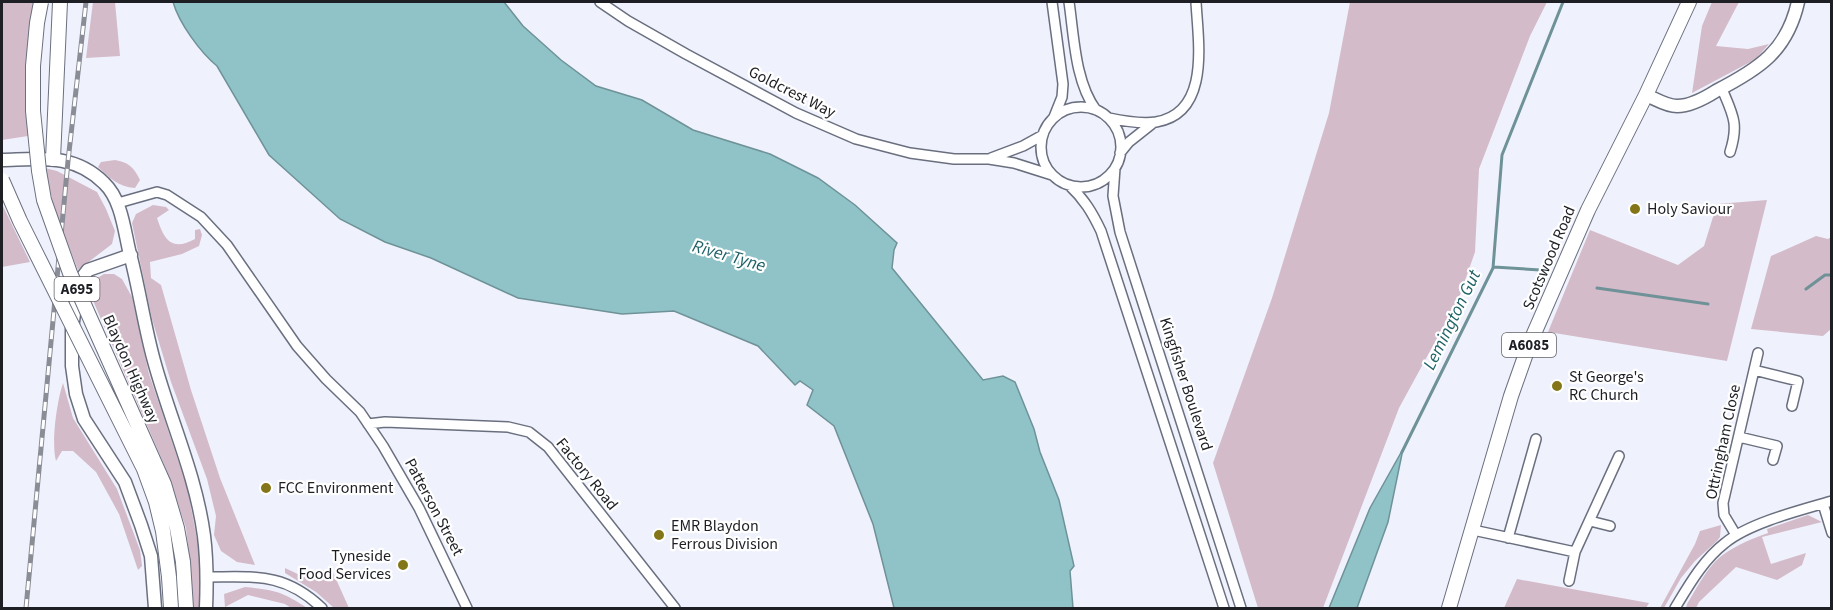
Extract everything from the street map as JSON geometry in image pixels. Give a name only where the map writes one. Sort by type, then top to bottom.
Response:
[{"type":"main road","name":"Blaydon Highway","points":[[41,2],[33,66],[33,111],[44,200],[70,273],[164,484],[177,528],[183,562],[186,609]]},
{"type":"main road","points":[[53,159],[60,2]]},
{"type":"main road","name":"Scotswood Road","points":[[1449,609],[1511,396],[1529,345],[1588,210],[1646,95],[1689,2]]},
{"type":"main road","points":[[1646,95],[1673,106],[1681,106],[1722,89],[1754,70],[1777,49],[1788,30],[1798,2]]},
{"type":"main road","points":[[2,160],[53,159],[74,162],[105,183],[118,203],[154,361],[195,486],[204,536],[207,577],[206,609]]},
{"type":"main road","name":"Blaydon Highway","points":[[2,180],[144,469],[156,502],[163,531],[171,609]]},
{"type":"main road","points":[[131,255],[88,270],[78,284],[72,329],[72,366],[76,394],[84,419],[125,482],[141,525],[151,556],[155,609]]},
{"type":"street","name":"Goldcrest Way","points":[[600,2],[686,54],[796,113],[856,139],[910,153],[954,159],[989,159]]},
{"type":"street","points":[[989,159],[1023,147],[1043,135],[1054,117],[1062,97],[1063,84],[1052,2]]},
{"type":"street","points":[[1070,2],[1081,76],[1089,100],[1096,110]]},
{"type":"street","points":[[1120,153],[1129,142],[1153,123],[1167,119],[1178,112],[1188,102],[1196,87],[1198,71],[1196,2]]},
{"type":"street","points":[[1722,89],[1734,117],[1736,135],[1730,152]]},
{"type":"street","points":[[989,159],[1027,166],[1077,187],[1092,185],[1105,179],[1115,168],[1120,153],[1120,139],[1114,124],[1109,118],[1088,107],[1072,108],[1054,117]]},
{"type":"street","points":[[1109,118],[1153,123]]},
{"type":"street","points":[[1043,135],[1042,151],[1046,166],[1052,175]]},
{"type":"street","name":"Kingfisher Boulevard","points":[[1115,168],[1113,195],[1120,232],[1241,609]]},
{"type":"street","name":"Kingfisher Boulevard","points":[[1069,185],[1085,201],[1101,231],[1224,609]]},
{"type":"street","name":"Patterson Street","points":[[118,203],[157,192],[167,195],[201,218],[227,245],[297,346],[326,379],[360,412],[368,424],[419,508],[467,609]]},
{"type":"street","name":"Ottringham Close","points":[[1736,535],[1724,515],[1723,503],[1758,353]]},
{"type":"street","points":[[1754,370],[1798,381],[1792,406]]},
{"type":"street","name":"Factory Road","points":[[368,424],[385,422],[508,427],[529,432],[548,447],[675,609]]},
{"type":"street","points":[[1739,437],[1777,446],[1773,460]]},
{"type":"street","points":[[1508,538],[1536,439]]},
{"type":"street","points":[[1569,580],[1575,552],[1619,456]]},
{"type":"street","points":[[1675,609],[1706,561],[1725,542],[1736,535],[1777,518],[1827,502],[1832,533]]},
{"type":"street","points":[[1590,521],[1610,526]]},
{"type":"street","points":[[1473,530],[1575,552]]},
{"type":"street","points":[[207,577],[269,578],[298,589],[322,609]]},
{"type":"shaded area","points":[[2,2],[35,2],[28,46],[25,97],[28,136],[2,140]]},
{"type":"shaded area","points":[[93,2],[115,2],[120,56],[86,58]]},
{"type":"shaded area","points":[[1350,2],[1547,2],[1530,36],[1479,169],[1475,252],[1459,298],[1399,408],[1323,608],[1258,608],[1213,463],[1272,298],[1329,113]]},
{"type":"shaded area","points":[[1712,2],[1739,2],[1716,46],[1748,49],[1769,44],[1756,59],[1692,93],[1702,26]]},
{"type":"shaded area","points":[[115,160],[124,162],[135,172],[140,180],[135,188],[119,184],[98,167],[101,162]]},
{"type":"shaded area","points":[[45,168],[57,171],[97,192],[115,231],[112,244],[78,270],[55,212]]},
{"type":"shaded area","points":[[1767,200],[1727,361],[1548,332],[1590,230],[1678,265],[1704,246],[1717,204]]},
{"type":"shaded area","points":[[2,204],[30,262],[2,267]]},
{"type":"shaded area","points":[[153,205],[166,207],[169,210],[157,218],[166,237],[174,244],[187,243],[195,239],[195,230],[200,229],[202,235],[199,246],[182,254],[150,262],[151,278],[161,285],[191,390],[220,478],[255,565],[237,562],[221,551],[214,535],[216,516],[207,479],[171,382],[152,319],[132,223],[136,214]]},
{"type":"shaded area","points":[[1816,236],[1828,239],[1831,237],[1831,329],[1823,336],[1751,329],[1771,256]]},
{"type":"shaded area","points":[[104,274],[114,274],[122,279],[132,297],[149,374],[187,486],[199,550],[200,608],[192,608],[186,528],[166,469],[88,289],[94,280]]},
{"type":"shaded area","points":[[63,383],[73,418],[117,489],[140,550],[142,566],[138,570],[119,514],[96,472],[73,451],[62,451],[56,461],[55,422]]},
{"type":"shaded area","points":[[1808,515],[1822,522],[1762,537],[1771,564],[1806,553],[1802,565],[1777,580],[1736,567],[1699,602],[1696,608],[1686,608],[1708,570],[1724,554],[1768,533],[1767,529]]},
{"type":"shaded area","points":[[1721,525],[1720,537],[1695,561],[1681,578],[1664,608],[1660,608],[1700,531]]},
{"type":"shaded area","points":[[285,568],[304,577],[331,568],[349,608],[334,608],[316,592],[285,573]]},
{"type":"shaded area","points":[[1517,579],[1649,603],[1646,608],[1504,608]]},
{"type":"shaded area","points":[[245,587],[278,592],[307,608],[291,608],[285,604],[248,595],[225,607],[224,594]]},
{"type":"water","name":"River Tyne","points":[[173,2],[504,2],[523,26],[561,60],[596,86],[642,100],[693,130],[770,154],[818,178],[855,205],[897,243],[892,268],[983,380],[1003,376],[1015,382],[1059,500],[1074,566],[1070,571],[1073,608],[894,608],[873,524],[834,426],[807,405],[813,390],[800,381],[795,385],[758,346],[674,311],[622,314],[518,298],[431,258],[385,242],[340,219],[269,155],[217,66],[185,28]]},
{"type":"water","points":[[1403,449],[1388,522],[1357,608],[1329,608],[1370,508]]},
{"type":"waterway","name":"Lemington Gut","points":[[1402,452],[1493,268],[1502,155],[1563,2]]},
{"type":"waterway","points":[[1494,267],[1540,270]]},
{"type":"waterway","points":[[1806,289],[1825,275],[1832,275]]},
{"type":"waterway","points":[[1597,288],[1708,304]]},
{"type":"railway","points":[[26,608],[68,161],[86,2]]},
{"type":"place","name":"Holy Saviour","points":[[1635,209]]},
{"type":"place","name":"St George's RC Church","points":[[1557,386]]},
{"type":"place","name":"FCC Environment","points":[[266,488]]},
{"type":"place","name":"EMR Blaydon Ferrous Division","points":[[659,535]]},
{"type":"place","name":"Tyneside Food Services","points":[[403,565]]}]
